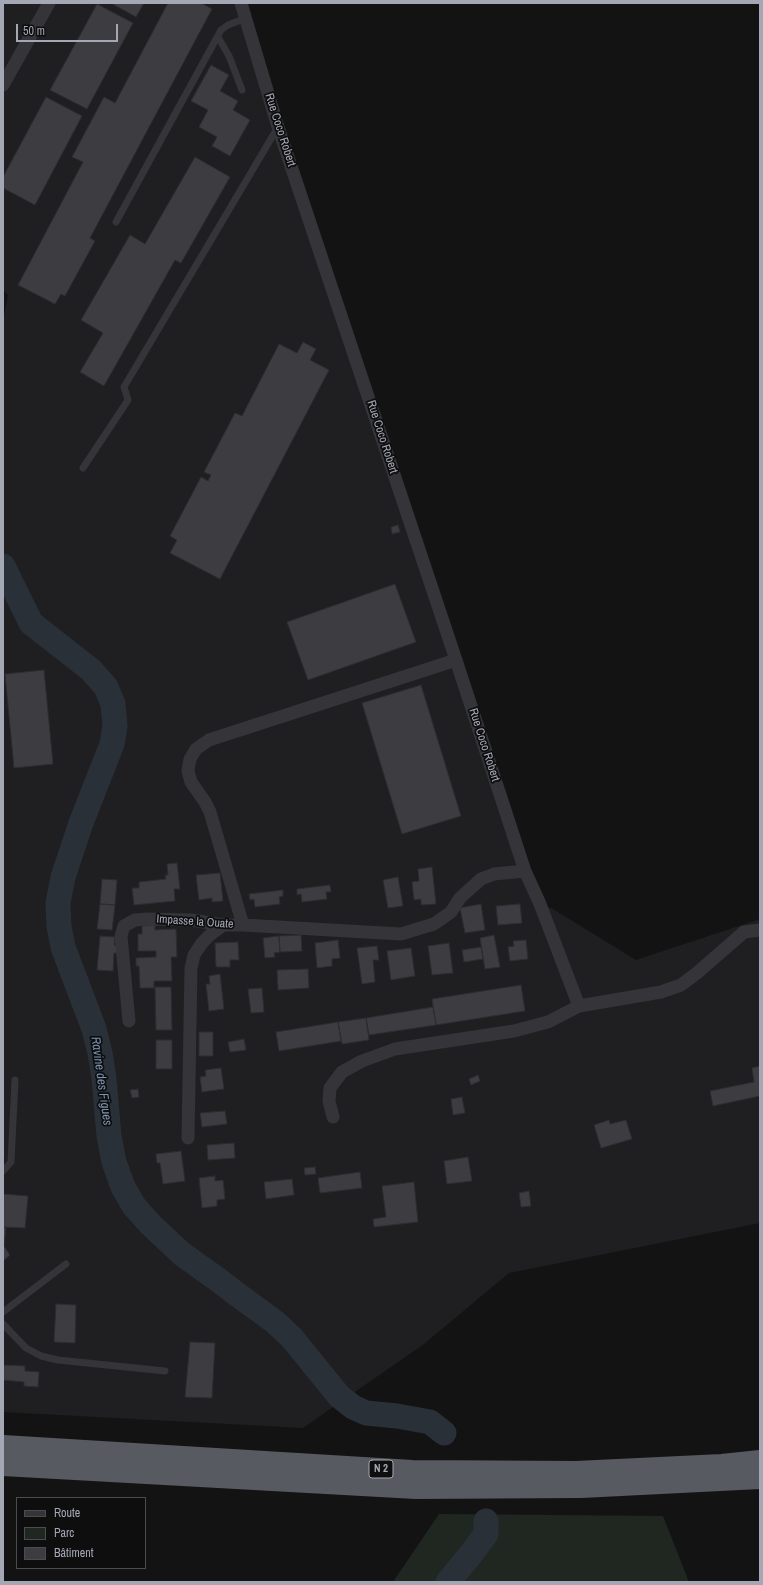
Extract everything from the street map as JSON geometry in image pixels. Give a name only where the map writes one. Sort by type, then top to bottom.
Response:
[{"type":"highway","name":"N 2","points":[[3,1446],[412,1471],[576,1472],[722,1465],[760,1461]]},
{"type":"highway","name":"N 2","points":[[3,1465],[416,1488],[581,1487],[760,1478]]},
{"type":"street","points":[[3,85],[49,3]]},
{"type":"street","name":"Rue Coco Robert","points":[[241,3],[278,127],[525,871],[540,904],[579,1006]]},
{"type":"street","points":[[456,660],[209,740],[196,749],[190,759],[188,771],[190,782],[205,802],[210,812],[243,925],[401,934],[434,924],[451,912],[469,889],[481,879],[494,874],[525,871]]},
{"type":"street","name":"Impasse la Ouate","points":[[129,1021],[121,947],[121,936],[124,926],[135,920],[148,919],[191,920],[223,925],[243,925]]},
{"type":"street","points":[[188,1138],[191,968],[194,955],[202,943],[223,925]]},
{"type":"street","points":[[333,1117],[329,1101],[330,1088],[342,1072],[362,1061],[395,1049],[514,1031],[548,1022],[579,1006],[661,992],[681,985],[698,973],[744,932],[760,930]]},
{"type":"lane","points":[[116,222],[221,30],[228,25],[246,18]]},
{"type":"lane","points":[[218,37],[229,56],[242,90]]},
{"type":"lane","points":[[83,468],[128,400],[124,387],[278,127]]},
{"type":"lane","points":[[3,1170],[10,1162],[15,1080]]},
{"type":"lane","points":[[3,1312],[66,1264]]},
{"type":"lane","points":[[3,1324],[26,1348],[41,1356],[58,1360],[165,1371]]},
{"type":"shaded area","points":[[3,3],[241,3],[540,904],[553,909],[636,960],[760,919],[760,1223],[509,1273],[424,1344],[303,1428],[3,1412],[3,321],[8,295],[3,290]]},
{"type":"green space","points":[[439,1514],[663,1516],[689,1582],[393,1582]]},
{"type":"building","points":[[111,3],[144,3],[136,17]]},
{"type":"building","points":[[168,3],[201,3],[212,9],[90,238],[95,241],[65,296],[61,294],[55,304],[18,285],[83,162],[72,157],[104,97],[115,103]]},
{"type":"building","points":[[97,4],[133,23],[87,109],[50,90]]},
{"type":"building","points":[[211,65],[229,75],[220,91],[238,101],[233,110],[250,120],[230,156],[212,146],[217,137],[199,127],[208,110],[191,101]]},
{"type":"building","points":[[46,97],[82,116],[35,205],[3,188],[3,177]]},
{"type":"building","points":[[195,157],[230,177],[181,263],[175,260],[104,386],[80,372],[103,333],[81,320],[130,235],[145,244]]},
{"type":"building","points":[[303,342],[316,349],[310,360],[329,370],[220,579],[170,553],[177,540],[170,536],[201,477],[208,481],[211,475],[204,472],[235,413],[242,416],[279,344],[297,353]]},
{"type":"building","points":[[398,525],[400,532],[392,534],[391,527]]},
{"type":"building","points":[[395,584],[416,642],[308,680],[287,622]]},
{"type":"building","points":[[44,670],[53,764],[14,768],[5,674]]},
{"type":"building","points":[[421,685],[461,816],[402,834],[362,703]]},
{"type":"building","points":[[177,863],[180,889],[174,889],[175,901],[134,905],[132,888],[139,888],[139,882],[166,879],[165,875],[168,875],[167,864]]},
{"type":"building","points":[[432,867],[436,904],[421,905],[421,899],[414,900],[412,882],[419,881],[418,869]]},
{"type":"building","points":[[220,873],[223,901],[212,902],[212,898],[199,900],[196,875]]},
{"type":"building","points":[[398,877],[403,906],[388,908],[383,880]]},
{"type":"building","points":[[102,879],[117,880],[115,905],[100,904]]},
{"type":"building","points":[[330,885],[331,892],[326,892],[327,899],[302,902],[301,894],[297,895],[297,889]]},
{"type":"building","points":[[283,890],[283,896],[279,897],[280,904],[255,907],[254,899],[250,900],[249,894]]},
{"type":"building","points":[[100,904],[115,905],[112,930],[97,929]]},
{"type":"building","points":[[481,904],[485,930],[465,933],[460,908]]},
{"type":"building","points":[[520,904],[522,923],[498,925],[496,906]]},
{"type":"building","points":[[155,925],[155,930],[176,929],[177,957],[171,957],[172,981],[154,981],[154,988],[140,988],[139,966],[136,966],[136,958],[156,957],[156,951],[138,951],[138,934],[142,934],[142,926]]},
{"type":"building","points":[[301,935],[302,951],[280,952],[279,936]]},
{"type":"building","points":[[494,935],[500,967],[485,969],[480,938]]},
{"type":"building","points":[[100,936],[115,937],[114,945],[120,946],[119,953],[114,953],[113,971],[97,970]]},
{"type":"building","points":[[279,936],[280,952],[274,953],[275,957],[265,958],[263,938]]},
{"type":"building","points":[[338,940],[340,958],[332,959],[332,966],[317,968],[315,943]]},
{"type":"building","points":[[526,940],[528,959],[510,961],[508,947],[514,946],[513,941]]},
{"type":"building","points":[[238,942],[239,960],[230,960],[230,967],[216,967],[215,943]]},
{"type":"building","points":[[449,943],[453,973],[432,975],[428,946]]},
{"type":"building","points":[[377,946],[379,960],[373,960],[375,982],[362,984],[357,948]]},
{"type":"building","points":[[481,947],[483,959],[464,962],[462,950]]},
{"type":"building","points":[[411,948],[415,976],[391,980],[387,951]]},
{"type":"building","points":[[308,969],[309,988],[278,990],[277,970]]},
{"type":"building","points":[[220,974],[224,1009],[209,1011],[206,984],[210,984],[209,976]]},
{"type":"building","points":[[521,985],[525,1011],[436,1025],[432,999]]},
{"type":"building","points":[[155,987],[171,987],[172,1030],[156,1030]]},
{"type":"building","points":[[262,988],[264,1012],[251,1013],[248,989]]},
{"type":"building","points":[[433,1007],[436,1025],[369,1035],[366,1018]]},
{"type":"building","points":[[366,1018],[369,1040],[342,1044],[338,1022]]},
{"type":"building","points":[[338,1022],[341,1041],[279,1051],[276,1032]]},
{"type":"building","points":[[199,1032],[213,1032],[213,1056],[199,1056]]},
{"type":"building","points":[[244,1039],[246,1050],[230,1052],[228,1042]]},
{"type":"building","points":[[156,1040],[172,1040],[172,1069],[156,1069]]},
{"type":"building","points":[[760,1066],[760,1096],[713,1106],[710,1091],[754,1082],[752,1068]]},
{"type":"building","points":[[221,1068],[224,1089],[202,1092],[200,1077],[206,1076],[205,1070]]},
{"type":"building","points":[[478,1075],[480,1081],[471,1085],[469,1079]]},
{"type":"building","points":[[138,1089],[139,1097],[132,1098],[130,1090]]},
{"type":"building","points":[[462,1097],[465,1113],[453,1115],[451,1099]]},
{"type":"building","points":[[225,1111],[227,1124],[202,1127],[200,1113]]},
{"type":"building","points":[[609,1120],[610,1124],[626,1120],[632,1139],[601,1148],[594,1125]]},
{"type":"building","points":[[234,1143],[235,1158],[208,1160],[207,1145]]},
{"type":"building","points":[[181,1151],[185,1181],[163,1184],[160,1163],[157,1163],[156,1154]]},
{"type":"building","points":[[468,1157],[472,1181],[447,1184],[444,1161]]},
{"type":"building","points":[[315,1167],[316,1174],[305,1175],[304,1168]]},
{"type":"building","points":[[360,1172],[362,1188],[320,1193],[318,1178]]},
{"type":"building","points":[[215,1176],[215,1181],[223,1180],[225,1199],[217,1200],[217,1206],[202,1208],[199,1178]]},
{"type":"building","points":[[292,1179],[294,1195],[266,1199],[264,1182]]},
{"type":"building","points":[[414,1182],[418,1222],[374,1227],[373,1219],[386,1217],[382,1186]]},
{"type":"building","points":[[529,1191],[531,1206],[521,1207],[519,1193]]},
{"type":"building","points":[[3,1194],[28,1196],[25,1228],[3,1227]]},
{"type":"building","points":[[3,1227],[6,1227],[4,1246],[10,1255],[3,1261]]},
{"type":"building","points":[[56,1304],[76,1305],[75,1343],[54,1342]]},
{"type":"building","points":[[190,1342],[215,1343],[212,1398],[185,1397]]},
{"type":"building","points":[[3,1365],[25,1366],[25,1371],[39,1372],[38,1387],[24,1386],[24,1382],[3,1380]]},
{"type":"waterway","name":"Ravine des Figues","points":[[3,566],[31,623],[91,670],[106,687],[113,704],[115,726],[112,744],[81,823],[63,877],[58,903],[59,926],[63,947],[94,1029],[100,1053],[104,1078],[109,1136],[114,1162],[123,1187],[134,1206],[150,1224],[182,1254],[275,1322],[292,1338],[339,1396],[353,1407],[366,1413],[397,1416],[430,1422],[444,1433]]},
{"type":"waterway","name":"Ravine des Figues","points":[[448,1582],[486,1534],[486,1521]]}]
